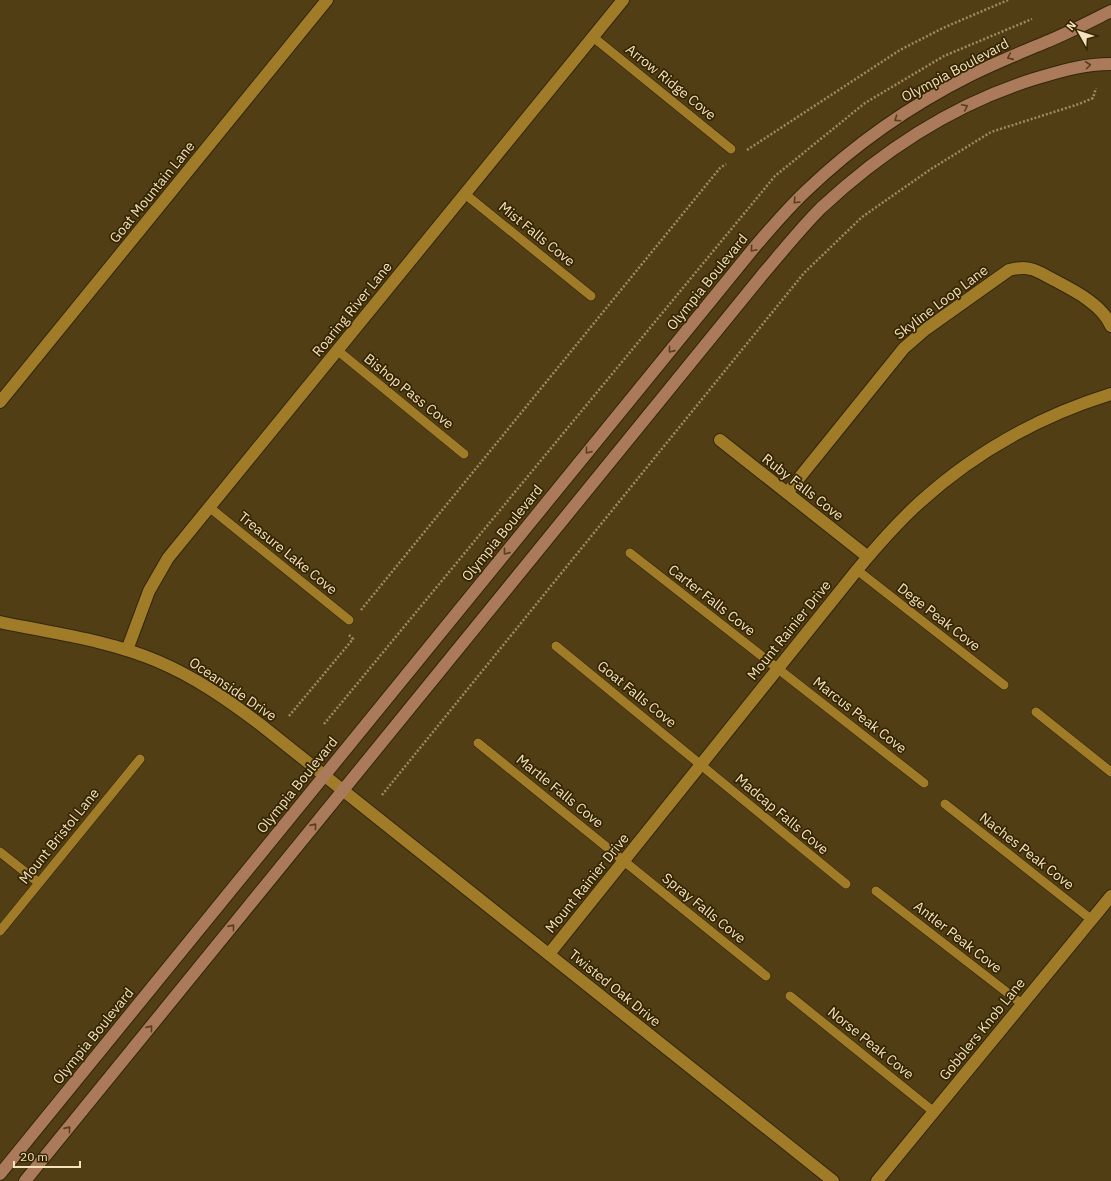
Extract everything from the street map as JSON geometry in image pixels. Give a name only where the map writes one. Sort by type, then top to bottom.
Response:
[{"type":"street","name":"Goat Mountain Lane","points":[[0,402],[327,0]]},
{"type":"street","name":"Roaring River Lane","points":[[127,650],[146,597],[171,553],[623,0]]},
{"type":"street","name":"Olympia Boulevard","points":[[0,1174],[778,220],[805,192],[837,164],[901,116],[933,96],[970,76],[1111,11]]},
{"type":"street","points":[[26,1181],[758,280],[820,209],[883,156],[931,125],[963,108],[993,94],[1069,69],[1098,64],[1111,64]]},
{"type":"street","name":"Skyline Loop Lane","points":[[787,493],[904,348],[926,329],[1009,270],[1027,268],[1041,273],[1096,305],[1104,313],[1111,326]]},
{"type":"street","name":"Mount Rainier Drive","points":[[549,954],[857,570],[897,524],[919,503],[965,466],[990,449],[1026,429],[1063,412],[1111,394]]},
{"type":"street","name":"Ruby Falls Cove","points":[[720,440],[868,557]]},
{"type":"street","name":"Oceanside Drive","points":[[0,622],[127,650],[156,660],[183,673],[208,687],[261,724],[379,818]]},
{"type":"street","name":"Twisted Oak Drive","points":[[379,818],[833,1181]]},
{"type":"street","name":"Gobblers Knob Lane","points":[[877,1181],[1111,896]]},
{"type":"lane","name":"Arrow Ridge Cove","points":[[593,37],[731,149]]},
{"type":"lane","name":"Mist Falls Cove","points":[[465,194],[591,296]]},
{"type":"lane","name":"Bishop Pass Cove","points":[[337,350],[464,454]]},
{"type":"lane","name":"Treasure Lake Cove","points":[[209,507],[349,620]]},
{"type":"lane","name":"Carter Falls Cove","points":[[630,553],[778,669]]},
{"type":"lane","name":"Dege Peak Cove","points":[[857,570],[1004,685]]},
{"type":"lane","name":"Goat Falls Cove","points":[[556,646],[701,765]]},
{"type":"lane","name":"Marcus Peak Cove","points":[[778,669],[924,783]]},
{"type":"lane","points":[[1036,712],[1111,772]]},
{"type":"lane","name":"Martle Falls Cove","points":[[478,743],[624,861]]},
{"type":"lane","name":"Mount Bristol Lane","points":[[0,931],[140,759]]},
{"type":"lane","name":"Madcap Falls Cove","points":[[701,765],[846,884]]},
{"type":"lane","name":"Naches Peak Cove","points":[[945,804],[1092,920]]},
{"type":"lane","points":[[0,852],[39,883]]},
{"type":"lane","name":"Spray Falls Cove","points":[[624,861],[766,976]]},
{"type":"lane","name":"Antler Peak Cove","points":[[876,891],[1022,1004]]},
{"type":"lane","name":"Norse Peak Cove","points":[[790,996],[934,1112]]},
{"type":"path","points":[[745,151],[900,50],[943,28],[1008,0]]},
{"type":"path","points":[[382,795],[804,273],[862,217],[931,169],[991,132],[1079,104],[1093,98],[1096,88]]},
{"type":"path","points":[[357,615],[720,168],[726,164]]},
{"type":"path","points":[[289,716],[353,639],[344,632]]}]
